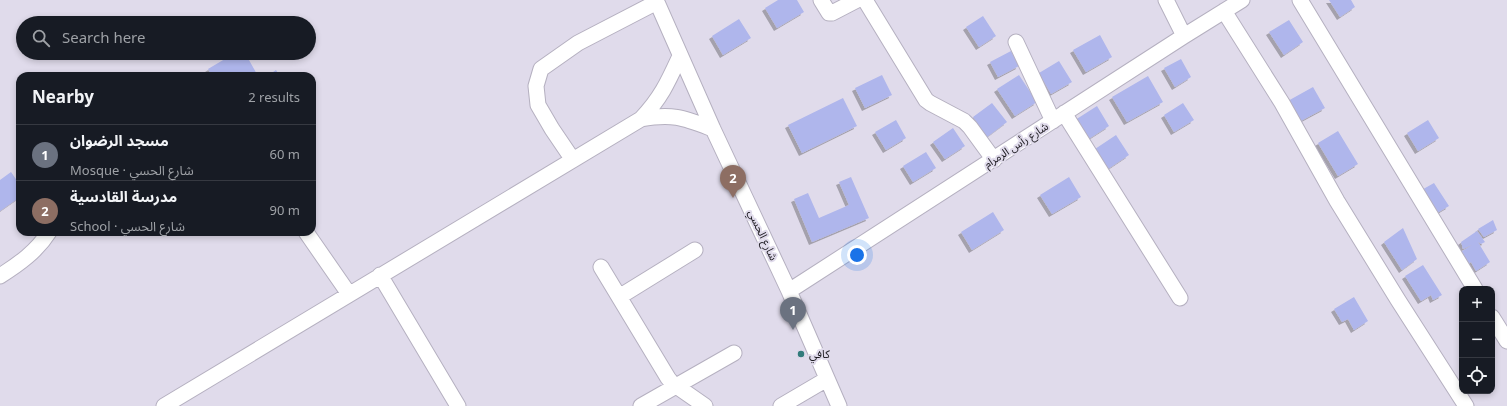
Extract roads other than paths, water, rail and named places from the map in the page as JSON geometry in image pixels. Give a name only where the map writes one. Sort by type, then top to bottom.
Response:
[{"type":"street","points":[[821,0],[829,13],[832,13],[857,0]]},
{"type":"street","points":[[865,0],[926,100],[964,121],[994,160]]},
{"type":"street","points":[[1166,0],[1184,36]]},
{"type":"street","name":"شارع رأس الرمرام","points":[[789,291],[1242,0]]},
{"type":"street","points":[[1300,0],[1473,286]]},
{"type":"street","points":[[573,160],[538,105],[536,86],[542,69],[578,43],[656,1]]},
{"type":"street","name":"شارع الحسي","points":[[656,1],[713,129],[789,291],[839,406]]},
{"type":"street","points":[[1224,11],[1282,103],[1345,215],[1466,406]]},
{"type":"street","points":[[1016,42],[1059,117],[1180,298]]},
{"type":"street","points":[[164,406],[641,119],[664,91],[680,56]]},
{"type":"street","points":[[641,119],[656,116],[670,116],[685,119],[713,129]]},
{"type":"street","points":[[0,276],[19,264],[43,242],[47,236]]},
{"type":"street","points":[[309,236],[349,294]]},
{"type":"street","points":[[619,296],[695,250]]},
{"type":"street","points":[[601,267],[668,378],[705,406]]},
{"type":"street","points":[[380,275],[458,406]]},
{"type":"street","points":[[1495,322],[1507,341]]},
{"type":"street","points":[[642,406],[734,353]]},
{"type":"street","points":[[780,406],[827,379]]},
{"type":"place","name":"مدرسة القادسية","points":[[733,198]]},
{"type":"place","name":"مسجد الرضوان","points":[[793,330]]},
{"type":"place","name":"كافي","points":[[801,354]]}]
